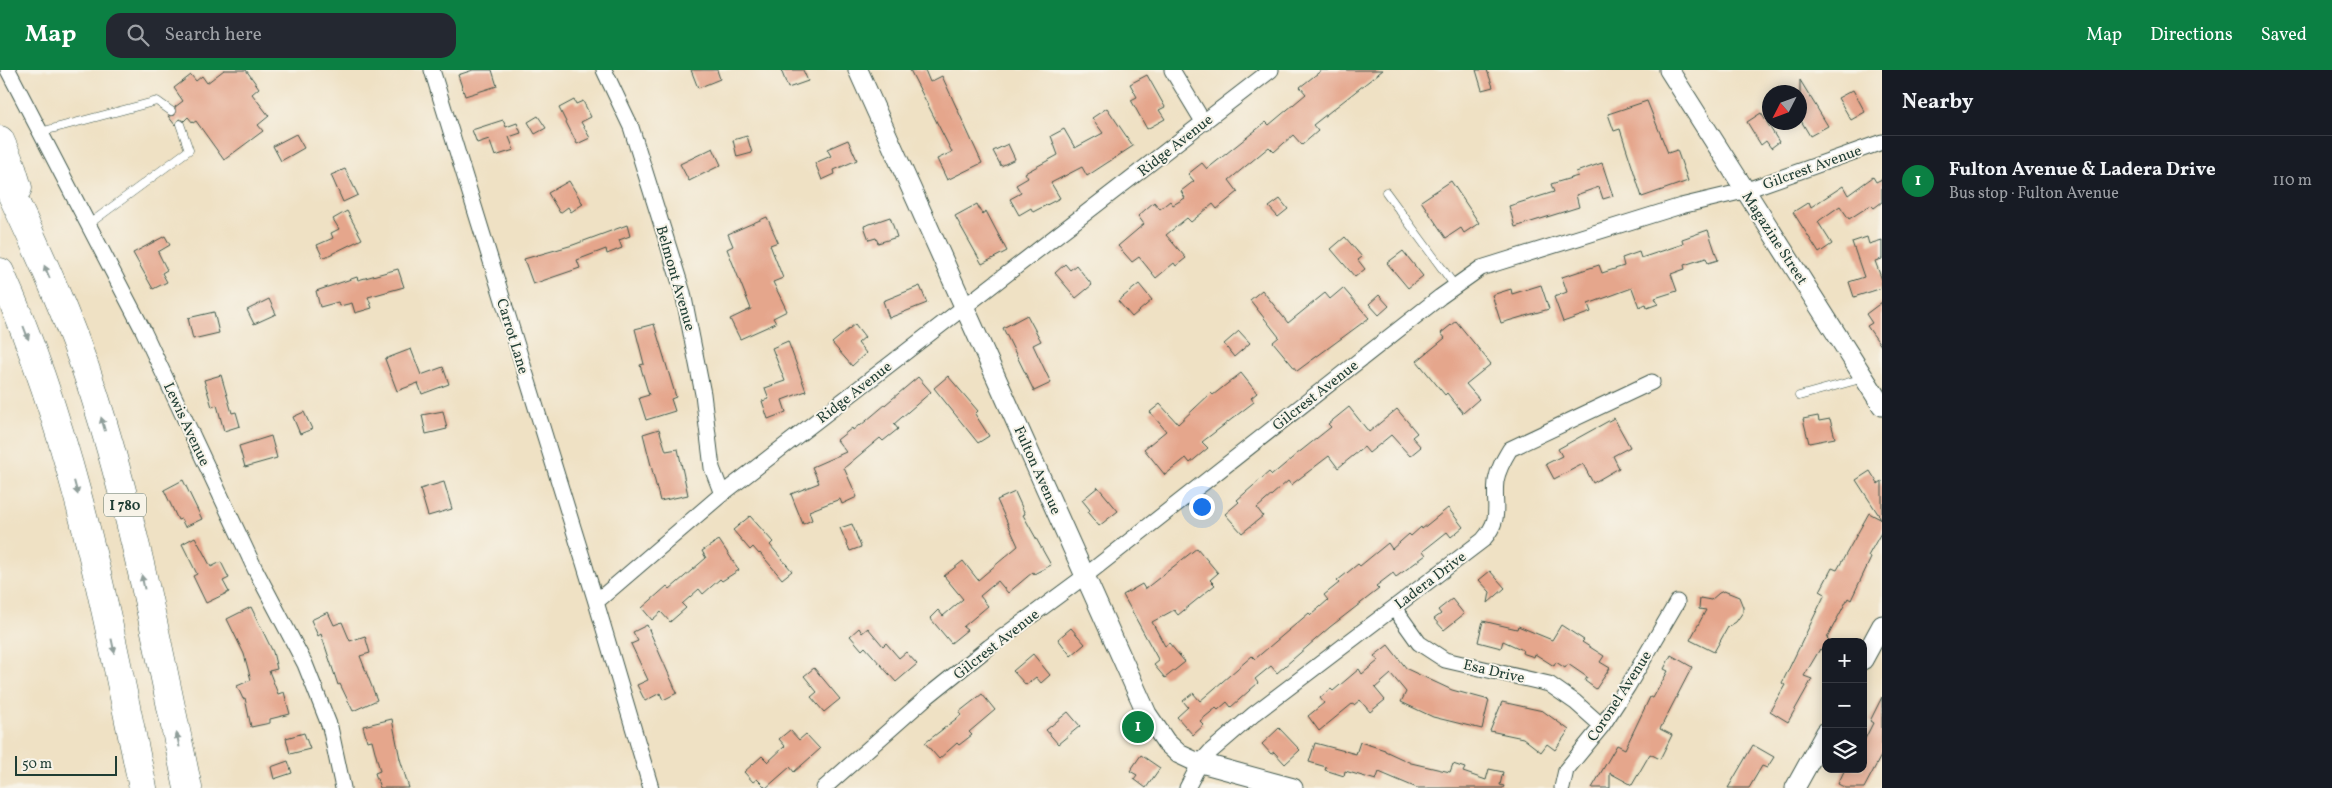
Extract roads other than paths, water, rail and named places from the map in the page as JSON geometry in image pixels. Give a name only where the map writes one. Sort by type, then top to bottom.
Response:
[{"type":"highway","points":[[0,140],[12,165],[30,232]]},
{"type":"highway","name":"I 780","points":[[0,170],[56,292],[94,394],[118,476],[141,572],[188,788]]},
{"type":"highway","name":"I 780","points":[[0,272],[35,357],[70,468],[103,602],[143,788]]},
{"type":"street","name":"Lewis Avenue","points":[[8,70],[144,330],[256,569],[305,664],[330,727],[343,788]]},
{"type":"street","name":"Carrot Lane","points":[[432,70],[596,602]]},
{"type":"street","name":"Belmont Avenue","points":[[604,70],[631,128],[683,293],[703,394],[712,468],[722,494]]},
{"type":"street","name":"Fulton Avenue","points":[[858,70],[966,307],[1112,640],[1157,731],[1180,754],[1200,763],[1293,788]]},
{"type":"street","points":[[1172,70],[1204,123]]},
{"type":"street","name":"Ridge Avenue","points":[[596,602],[722,494],[1271,70]]},
{"type":"street","name":"Magazine Street","points":[[1669,70],[1882,406]]},
{"type":"street","name":"Gilcrest Avenue","points":[[824,788],[928,696],[1085,576],[1455,286],[1481,268],[1681,206],[1744,191],[1882,142]]},
{"type":"street","name":"Ladera Drive","points":[[1187,788],[1200,763],[1254,714],[1483,540],[1496,520],[1496,480],[1502,461],[1510,449],[1652,382]]},
{"type":"street","points":[[596,602],[651,788]]},
{"type":"street","name":"Coronel Avenue","points":[[1562,788],[1566,770],[1602,726],[1628,686],[1677,602]]},
{"type":"street","name":"Esa Drive","points":[[1394,608],[1419,643],[1445,660],[1549,684],[1575,702],[1602,726]]},
{"type":"street","points":[[1867,653],[1882,625]]},
{"type":"street","points":[[1795,788],[1822,739]]},
{"type":"lane","points":[[40,132],[157,101],[170,110]]},
{"type":"lane","points":[[89,224],[189,150],[180,124]]},
{"type":"lane","points":[[1386,192],[1455,286]]},
{"type":"lane","points":[[1799,396],[1864,378]]},
{"type":"place","name":"Fulton Avenue & Ladera Drive","points":[[1138,727]]}]
